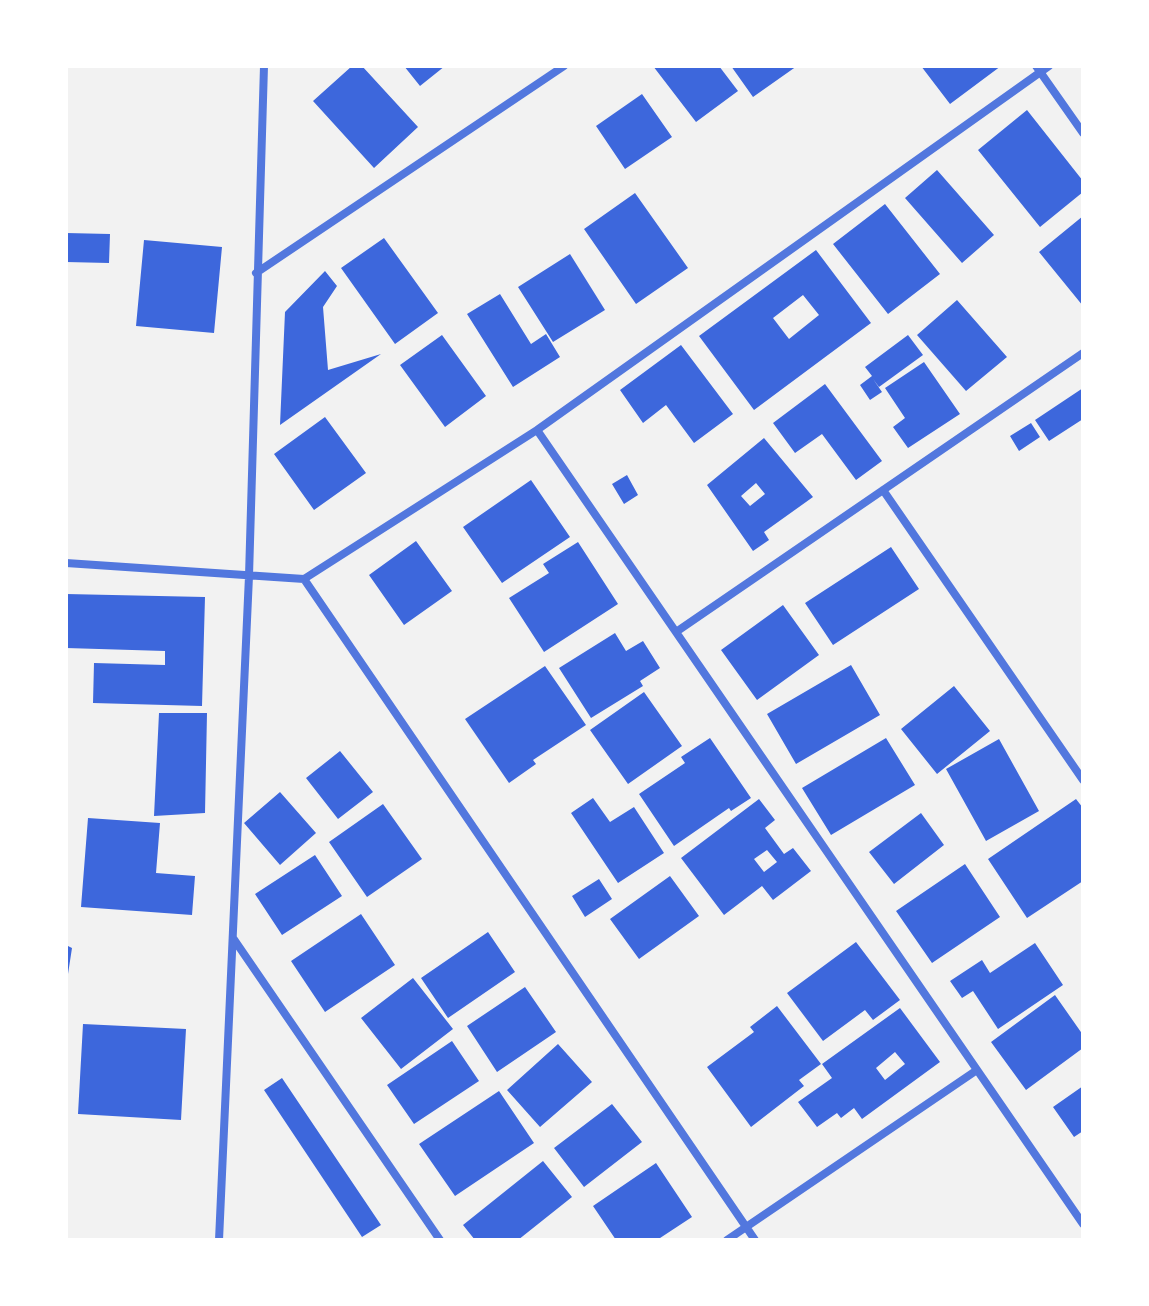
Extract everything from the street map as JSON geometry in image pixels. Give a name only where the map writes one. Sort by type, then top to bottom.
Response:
[{"type":"street","points":[[219,1240],[249,576],[264,66]]},
{"type":"street","points":[[256,273],[564,66]]},
{"type":"street","points":[[66,563],[304,579],[537,430],[1038,69],[1049,66]]},
{"type":"street","points":[[1038,69],[1083,133]]},
{"type":"street","points":[[676,632],[1083,353]]},
{"type":"street","points":[[537,430],[1083,1224]]},
{"type":"street","points":[[883,490],[1083,780]]},
{"type":"street","points":[[304,579],[755,1240]]},
{"type":"street","points":[[232,937],[440,1240]]},
{"type":"street","points":[[727,1240],[977,1070]]},
{"type":"building","points":[[352,66],[362,66],[418,127],[374,168],[313,101]]},
{"type":"building","points":[[404,66],[445,66],[420,86]]},
{"type":"building","points":[[653,66],[719,66],[738,91],[696,122]]},
{"type":"building","points":[[731,66],[797,66],[753,97]]},
{"type":"building","points":[[921,66],[1001,66],[950,104]]},
{"type":"building","points":[[642,94],[672,137],[625,169],[596,126]]},
{"type":"building","points":[[1027,110],[1083,181],[1083,192],[1040,227],[978,150]]},
{"type":"building","points":[[937,170],[994,235],[962,263],[905,198]]},
{"type":"building","points":[[635,193],[688,268],[636,304],[584,229]]},
{"type":"building","points":[[885,204],[940,274],[888,314],[833,244]]},
{"type":"building","points":[[1083,216],[1083,306],[1039,252]]},
{"type":"building","points":[[66,233],[110,234],[109,263],[66,262]]},
{"type":"building","points":[[384,238],[438,313],[395,344],[341,268]]},
{"type":"building","points":[[144,240],[222,247],[214,333],[136,326]]},
{"type":"building","points":[[816,250],[871,323],[754,410],[699,336]],"holes":[[[803,295],[819,315],[789,339],[773,318]]]},
{"type":"building","points":[[570,254],[605,310],[553,342],[518,287]]},
{"type":"building","points":[[325,271],[337,286],[323,307],[328,370],[381,354],[280,425],[285,312]]},
{"type":"building","points":[[500,294],[531,344],[546,334],[560,357],[513,387],[467,314]]},
{"type":"building","points":[[957,300],[1007,357],[966,391],[917,335]]},
{"type":"building","points":[[442,335],[486,396],[445,427],[400,365]]},
{"type":"building","points":[[908,335],[923,355],[879,387],[873,379],[882,392],[870,400],[860,385],[872,376],[865,367]]},
{"type":"building","points":[[681,345],[733,414],[694,443],[666,405],[643,423],[620,390]]},
{"type":"building","points":[[924,362],[960,414],[908,448],[893,427],[905,418],[885,388]]},
{"type":"building","points":[[825,384],[882,461],[856,480],[822,434],[795,453],[773,423]]},
{"type":"building","points":[[1083,388],[1083,419],[1049,441],[1035,420]]},
{"type":"building","points":[[325,417],[366,473],[314,510],[274,454]]},
{"type":"building","points":[[1031,423],[1040,437],[1019,451],[1010,436]]},
{"type":"building","points":[[764,438],[813,497],[764,532],[769,540],[753,551],[707,485]],"holes":[[[756,483],[765,494],[750,506],[741,496]]]},
{"type":"building","points":[[627,475],[638,495],[624,504],[612,484]]},
{"type":"building","points":[[531,480],[570,537],[502,583],[463,527]]},
{"type":"building","points":[[416,541],[452,591],[404,625],[369,575]]},
{"type":"building","points":[[578,542],[618,604],[544,652],[509,598],[549,573],[543,564]]},
{"type":"building","points":[[891,547],[919,589],[833,645],[805,603]]},
{"type":"building","points":[[66,594],[205,597],[202,706],[93,703],[94,663],[165,665],[165,651],[66,648]]},
{"type":"building","points":[[783,605],[819,655],[757,700],[721,650]]},
{"type":"building","points":[[615,633],[626,651],[643,641],[660,668],[640,681],[643,686],[591,718],[559,668]]},
{"type":"building","points":[[851,665],[880,715],[796,764],[767,714]]},
{"type":"building","points":[[545,666],[586,725],[533,760],[536,764],[509,783],[465,719]]},
{"type":"building","points":[[954,686],[990,731],[937,774],[901,729]]},
{"type":"building","points":[[644,692],[682,746],[628,784],[590,730]]},
{"type":"building","points":[[159,713],[207,713],[205,813],[154,816]]},
{"type":"building","points":[[710,738],[751,798],[731,811],[729,808],[674,846],[639,794],[685,763],[681,757]]},
{"type":"building","points":[[886,738],[915,785],[831,835],[802,788]]},
{"type":"building","points":[[999,739],[1039,811],[986,841],[946,769]]},
{"type":"building","points":[[340,751],[373,792],[338,819],[306,778]]},
{"type":"building","points":[[280,792],[316,833],[280,865],[244,823]]},
{"type":"building","points":[[593,798],[610,822],[634,807],[664,853],[618,883],[571,813]]},
{"type":"building","points":[[759,799],[775,820],[765,828],[784,854],[793,848],[811,871],[773,900],[762,886],[724,915],[681,858]],"holes":[[[767,850],[777,862],[764,872],[754,859]]]},
{"type":"building","points":[[1076,799],[1083,808],[1083,881],[1027,918],[988,859]]},
{"type":"building","points":[[383,804],[422,859],[367,897],[329,842]]},
{"type":"building","points":[[921,813],[944,845],[894,884],[869,852]]},
{"type":"building","points":[[88,818],[160,823],[156,873],[195,876],[192,915],[81,907]]},
{"type":"building","points":[[315,855],[342,896],[282,935],[255,894]]},
{"type":"building","points":[[965,864],[1000,917],[932,963],[896,911]]},
{"type":"building","points":[[670,876],[699,916],[639,959],[610,919]]},
{"type":"building","points":[[599,879],[612,899],[585,917],[572,896]]},
{"type":"building","points":[[361,914],[395,965],[325,1012],[291,961]]},
{"type":"building","points":[[488,932],[515,972],[448,1018],[421,978]]},
{"type":"building","points":[[856,942],[900,1000],[873,1020],[865,1010],[823,1041],[787,993]]},
{"type":"building","points":[[1035,943],[1063,985],[998,1029],[973,991],[962,998],[950,981],[982,960],[990,973]]},
{"type":"building","points":[[66,945],[72,948],[68,974],[66,974]]},
{"type":"building","points":[[413,978],[453,1029],[401,1069],[361,1018]]},
{"type":"building","points":[[525,987],[556,1032],[497,1072],[467,1026]]},
{"type":"building","points":[[1055,995],[1083,1035],[1083,1048],[1026,1090],[991,1042]]},
{"type":"building","points":[[777,1006],[821,1064],[799,1080],[804,1086],[751,1127],[707,1067],[754,1032],[750,1027]]},
{"type":"building","points":[[900,1008],[940,1062],[862,1119],[854,1108],[841,1118],[837,1113],[817,1127],[798,1102],[832,1078],[822,1064]],"holes":[[[895,1052],[905,1064],[885,1080],[876,1068]]]},
{"type":"building","points":[[83,1024],[186,1029],[181,1120],[78,1114]]},
{"type":"building","points":[[452,1041],[479,1081],[414,1124],[387,1085]]},
{"type":"building","points":[[558,1044],[592,1082],[540,1127],[507,1090]]},
{"type":"building","points":[[282,1078],[381,1225],[362,1237],[264,1090]]},
{"type":"building","points":[[1083,1086],[1083,1131],[1074,1137],[1053,1107]]},
{"type":"building","points":[[499,1091],[534,1143],[455,1196],[419,1144]]},
{"type":"building","points":[[612,1104],[642,1142],[584,1187],[554,1148]]},
{"type":"building","points":[[543,1161],[572,1197],[518,1240],[475,1240],[463,1225]]},
{"type":"building","points":[[656,1163],[692,1217],[657,1240],[616,1240],[593,1206]]}]
